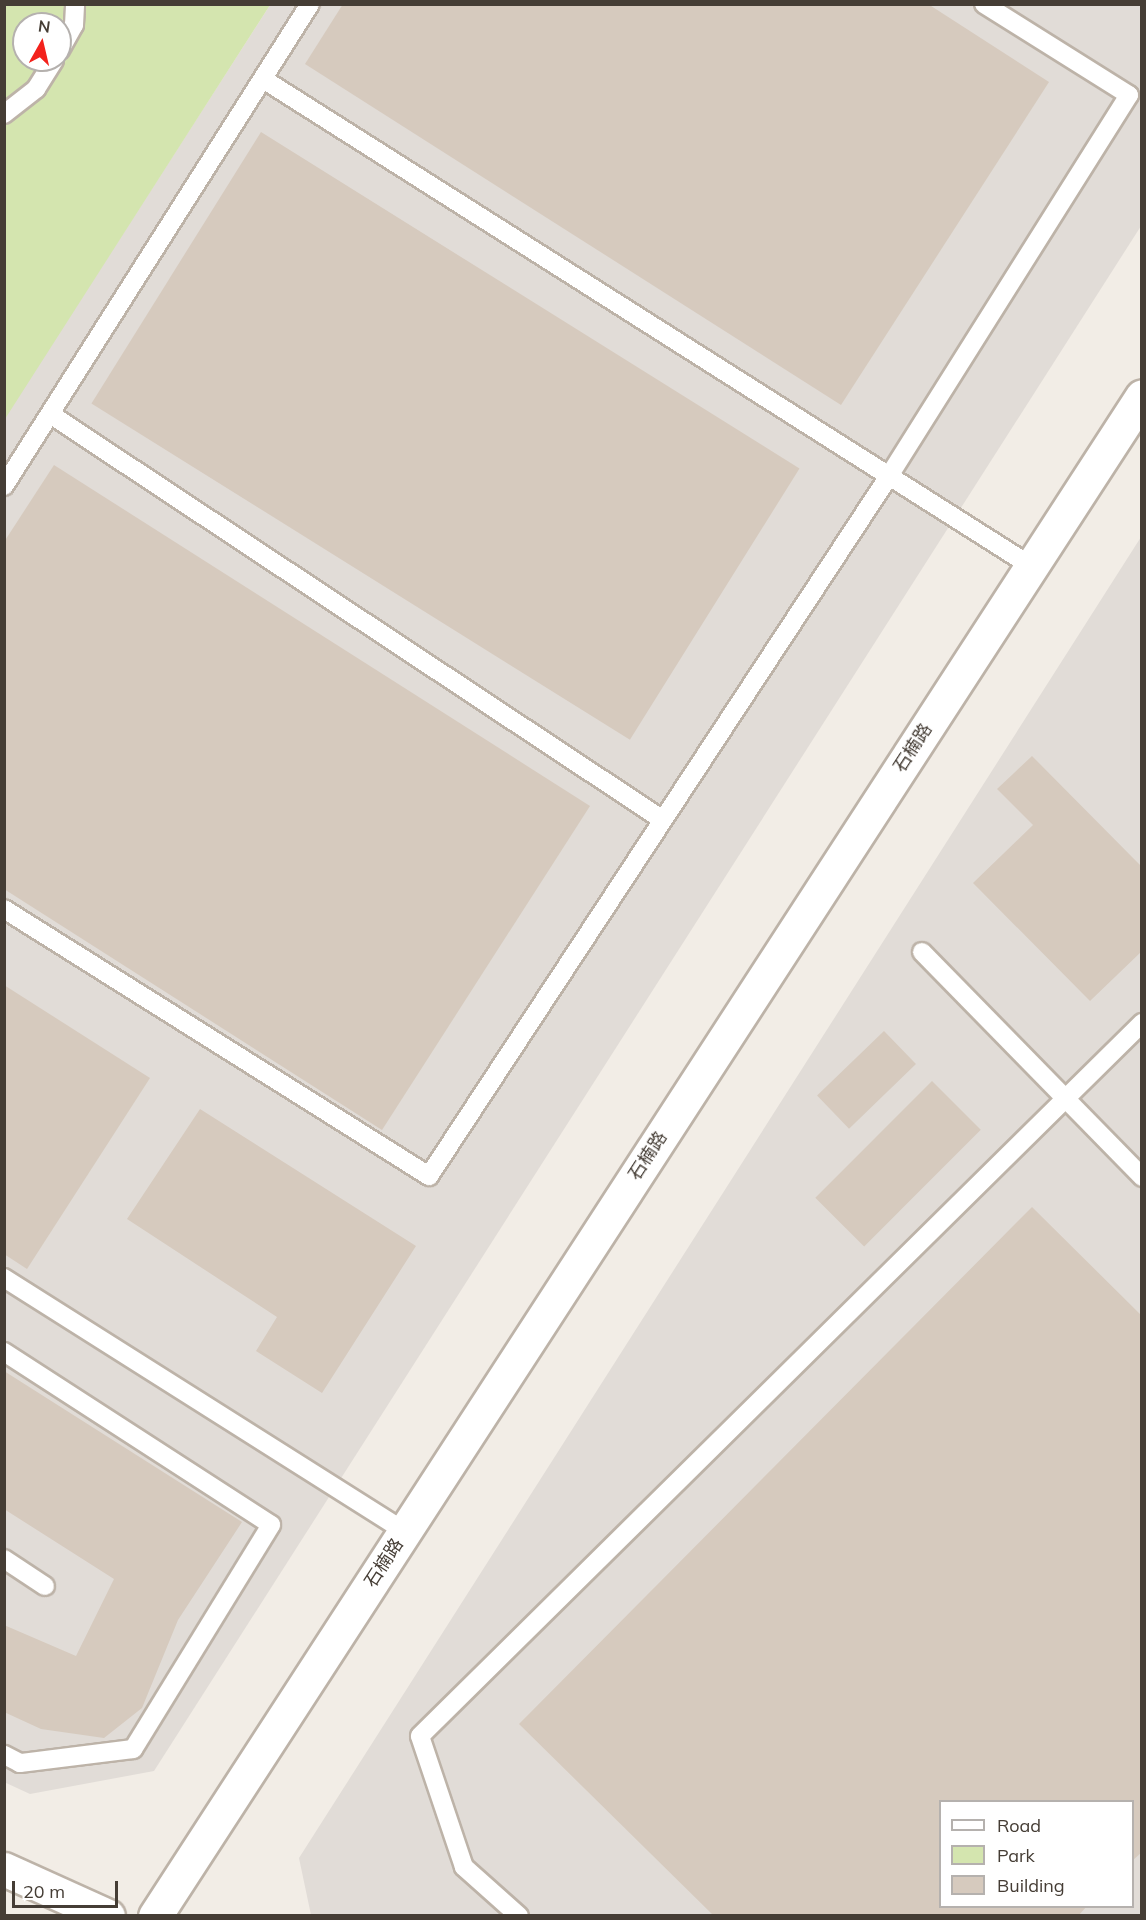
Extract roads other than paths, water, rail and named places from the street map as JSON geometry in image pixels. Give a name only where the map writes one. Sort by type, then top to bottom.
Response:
[{"type":"street","name":"石楠路","points":[[155,1916],[1142,396]]},
{"type":"street","points":[[4,1869],[108,1916]]},
{"type":"lane","points":[[72,29],[75,4]]},
{"type":"lane","points":[[4,486],[310,4]]},
{"type":"lane","points":[[4,909],[429,1176],[889,476],[1129,95],[984,4]]},
{"type":"lane","points":[[4,114],[36,90],[47,72]]},
{"type":"lane","points":[[262,79],[1031,566]]},
{"type":"lane","points":[[50,414],[663,820]]},
{"type":"lane","points":[[922,952],[1142,1177]]},
{"type":"lane","points":[[519,1916],[464,1867],[420,1736],[1142,1023]]},
{"type":"lane","points":[[4,1278],[404,1532]]},
{"type":"lane","points":[[4,1352],[271,1525],[133,1749],[20,1763],[4,1755]]},
{"type":"lane","points":[[4,1560],[45,1586]]}]
